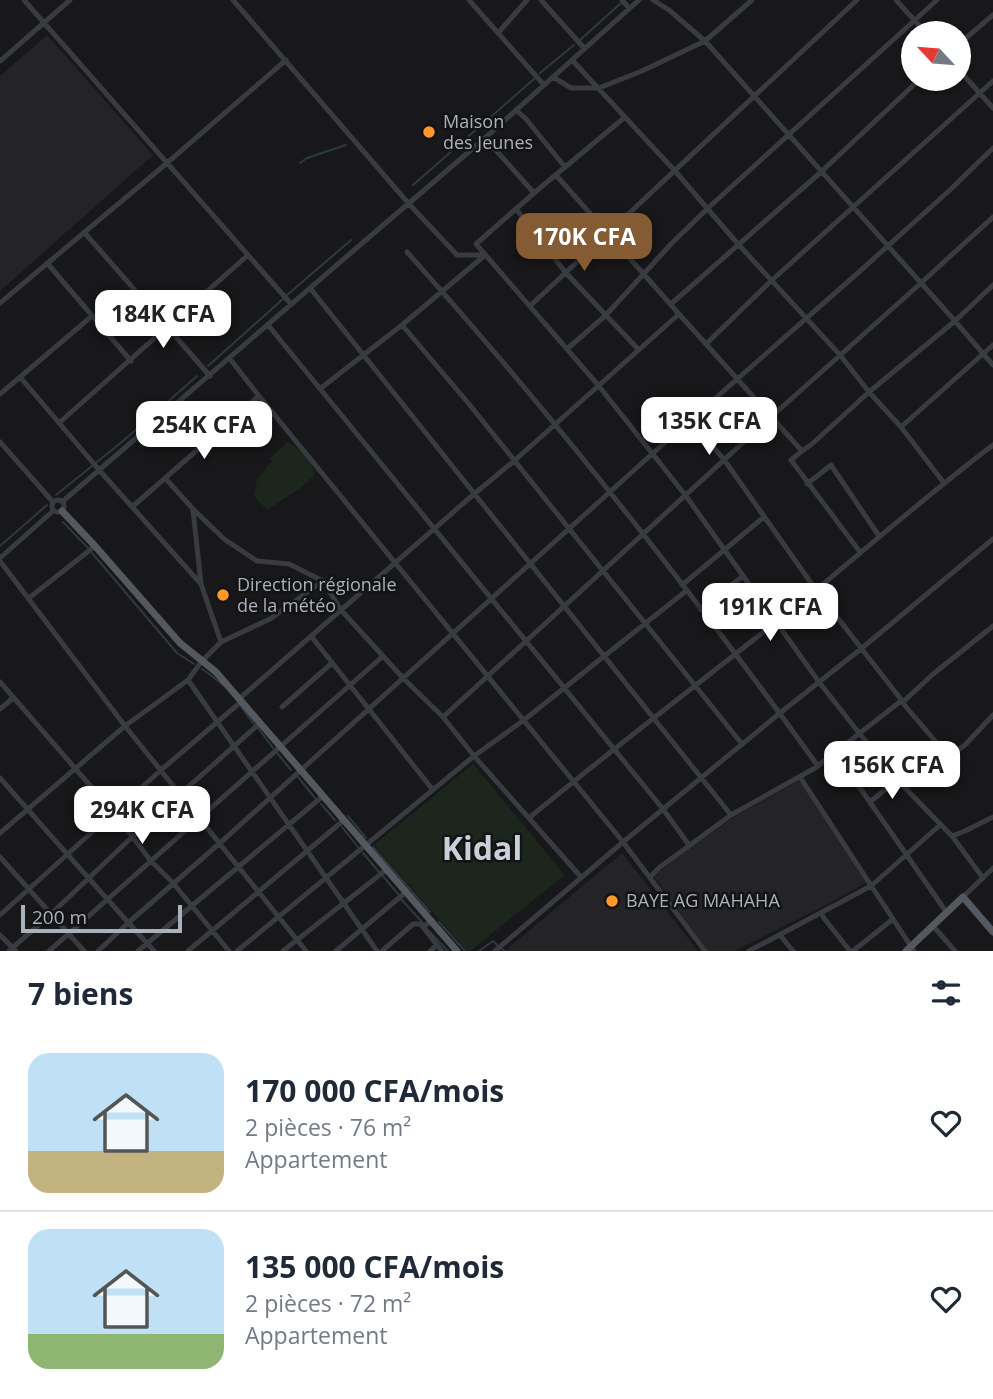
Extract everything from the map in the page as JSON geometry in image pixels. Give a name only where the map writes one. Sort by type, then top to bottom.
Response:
[{"type":"main road","points":[[62,511],[180,643],[216,672],[457,951]]},
{"type":"main road","points":[[910,949],[963,897],[993,932]]},
{"type":"street","points":[[24,0],[291,304]]},
{"type":"street","points":[[0,50],[3,59],[70,0]]},
{"type":"street","points":[[469,0],[544,85]]},
{"type":"street","points":[[498,33],[527,0]]},
{"type":"street","points":[[541,0],[584,48]]},
{"type":"street","points":[[622,0],[629,8]]},
{"type":"street","points":[[62,502],[485,138],[639,0]]},
{"type":"street","points":[[653,0],[705,41],[993,365]]},
{"type":"street","points":[[553,77],[571,88],[598,88],[642,71],[705,41],[752,0]]},
{"type":"street","points":[[530,306],[857,0]]},
{"type":"street","points":[[896,0],[914,21],[937,0]]},
{"type":"street","points":[[237,1],[409,204],[457,255],[485,255]]},
{"type":"street","points":[[971,34],[993,15]]},
{"type":"street","points":[[567,349],[606,315],[671,243],[901,33]]},
{"type":"street","points":[[0,303],[286,60]]},
{"type":"street","points":[[572,60],[840,355],[869,392],[901,426],[944,483]]},
{"type":"street","points":[[706,344],[771,281],[993,81]]},
{"type":"street","points":[[971,83],[993,108]]},
{"type":"street","points":[[671,304],[821,172],[907,91]]},
{"type":"street","points":[[516,110],[565,167]]},
{"type":"street","points":[[625,117],[476,244],[567,349],[686,496],[819,682],[905,788],[952,836],[983,878]]},
{"type":"street","points":[[485,138],[534,193]]},
{"type":"street","points":[[98,951],[951,189],[993,148]]},
{"type":"street","points":[[556,175],[802,450]]},
{"type":"street","points":[[516,209],[566,273],[638,349]]},
{"type":"street","points":[[443,718],[993,217]]},
{"type":"street","points":[[84,232],[210,376]]},
{"type":"street","points":[[407,252],[610,492],[818,766]]},
{"type":"street","points":[[59,423],[248,255]]},
{"type":"street","points":[[321,388],[485,255]]},
{"type":"street","points":[[47,263],[131,361]]},
{"type":"street","points":[[860,552],[791,460],[955,321],[993,285]]},
{"type":"street","points":[[310,288],[731,815]]},
{"type":"street","points":[[0,915],[311,636],[514,461],[678,314]]},
{"type":"street","points":[[0,394],[92,316]]},
{"type":"street","points":[[268,325],[663,809],[689,845]]},
{"type":"street","points":[[402,325],[742,744]]},
{"type":"street","points":[[901,426],[993,345]]},
{"type":"street","points":[[230,359],[623,842],[705,951]]},
{"type":"street","points":[[19,377],[201,584]]},
{"type":"street","points":[[132,507],[259,396]]},
{"type":"street","points":[[691,420],[725,461],[816,590],[948,756]]},
{"type":"street","points":[[0,442],[53,502]]},
{"type":"street","points":[[529,818],[736,655],[993,445]]},
{"type":"street","points":[[807,484],[831,465],[879,536]]},
{"type":"street","points":[[164,478],[224,539],[257,561],[289,564],[323,581],[341,610],[443,718],[581,877]]},
{"type":"street","points":[[53,502],[62,502]]},
{"type":"street","points":[[53,502],[53,511]]},
{"type":"street","points":[[53,511],[62,511],[62,502]]},
{"type":"street","points":[[192,509],[201,584],[221,642]]},
{"type":"street","points":[[53,511],[0,559],[125,726],[306,951]]},
{"type":"street","points":[[237,951],[474,756],[524,720],[645,623],[724,549],[764,517]]},
{"type":"street","points":[[495,951],[623,842],[862,649],[993,539]]},
{"type":"street","points":[[29,598],[95,545]]},
{"type":"street","points":[[701,609],[743,576]]},
{"type":"street","points":[[0,833],[125,726],[188,680],[221,642],[270,619],[323,581]]},
{"type":"street","points":[[649,877],[731,815],[818,766],[993,626]]},
{"type":"street","points":[[311,636],[433,790]]},
{"type":"street","points":[[49,951],[383,656]]},
{"type":"street","points":[[282,707],[332,663]]},
{"type":"street","points":[[188,680],[377,951]]},
{"type":"street","points":[[0,682],[229,951]]},
{"type":"street","points":[[0,709],[13,698]]},
{"type":"street","points":[[905,788],[965,745],[993,715]]},
{"type":"street","points":[[0,935],[12,950],[132,837],[260,723]]},
{"type":"street","points":[[835,752],[947,913]]},
{"type":"street","points":[[800,777],[910,949]]},
{"type":"street","points":[[0,778],[154,951]]},
{"type":"street","points":[[870,802],[898,779]]},
{"type":"street","points":[[138,951],[323,796]]},
{"type":"street","points":[[952,836],[993,817]]},
{"type":"street","points":[[188,951],[344,820]]},
{"type":"street","points":[[749,951],[872,886],[940,825]]},
{"type":"street","points":[[0,857],[84,951]]},
{"type":"street","points":[[963,897],[993,868]]},
{"type":"street","points":[[284,951],[386,870]]},
{"type":"street","points":[[336,951],[406,892]]},
{"type":"street","points":[[822,913],[851,951],[893,919]]},
{"type":"street","points":[[423,927],[430,921]]},
{"type":"street","points":[[382,951],[413,923],[420,924],[443,951]]},
{"type":"street","points":[[933,926],[955,951]]},
{"type":"street","points":[[780,935],[793,951]]},
{"type":"street","points":[[430,951],[437,945]]},
{"type":"shaded area","points":[[47,35],[153,155],[0,291],[0,76]]},
{"type":"shaded area","points":[[288,442],[309,460],[314,476],[267,510],[254,496],[257,479],[272,461],[270,458]]},
{"type":"shaded area","points":[[473,764],[565,875],[467,951],[374,845]]},
{"type":"shaded area","points":[[800,780],[867,882],[735,951],[708,951],[654,877],[674,859],[734,817]]},
{"type":"shaded area","name":"BAYE AG MAHAHA","points":[[622,853],[698,951],[507,949]]},
{"type":"waterway","points":[[580,40],[621,3]]},
{"type":"waterway","points":[[540,73],[574,45]]},
{"type":"waterway","points":[[413,185],[534,79]]},
{"type":"waterway","points":[[300,163],[307,158],[346,145]]},
{"type":"waterway","points":[[287,295],[351,240]]},
{"type":"waterway","points":[[208,366],[283,299]]},
{"type":"waterway","points":[[56,495],[197,376]]},
{"type":"waterway","points":[[0,546],[47,505]]},
{"type":"waterway","points":[[63,522],[88,548]]},
{"type":"waterway","points":[[92,553],[177,653],[194,664]]},
{"type":"waterway","points":[[202,669],[223,685]]},
{"type":"waterway","points":[[241,707],[254,724]]},
{"type":"waterway","points":[[258,728],[273,748]]},
{"type":"waterway","points":[[277,753],[291,770]]},
{"type":"waterway","points":[[298,777],[315,798]]},
{"type":"waterway","points":[[321,804],[335,820]]},
{"type":"waterway","points":[[348,816],[366,838]]},
{"type":"waterway","points":[[342,827],[358,847]]},
{"type":"waterway","points":[[373,847],[430,912]]},
{"type":"waterway","points":[[363,853],[379,872]]},
{"type":"waterway","points":[[382,875],[399,895]]},
{"type":"waterway","points":[[401,899],[423,923]]},
{"type":"waterway","points":[[439,922],[465,951]]},
{"type":"waterway","points":[[427,929],[448,951]]},
{"type":"waterway","points":[[479,951],[493,941],[497,945]]},
{"type":"place","name":"Maison des Jeunes","points":[[429,132]]},
{"type":"place","name":"Direction régionale de la météo","points":[[223,595]]},
{"type":"place","name":"BAYE AG MAHAHA","points":[[612,901]]},
{"type":"district","name":"Kidal","points":[[482,849]]}]
